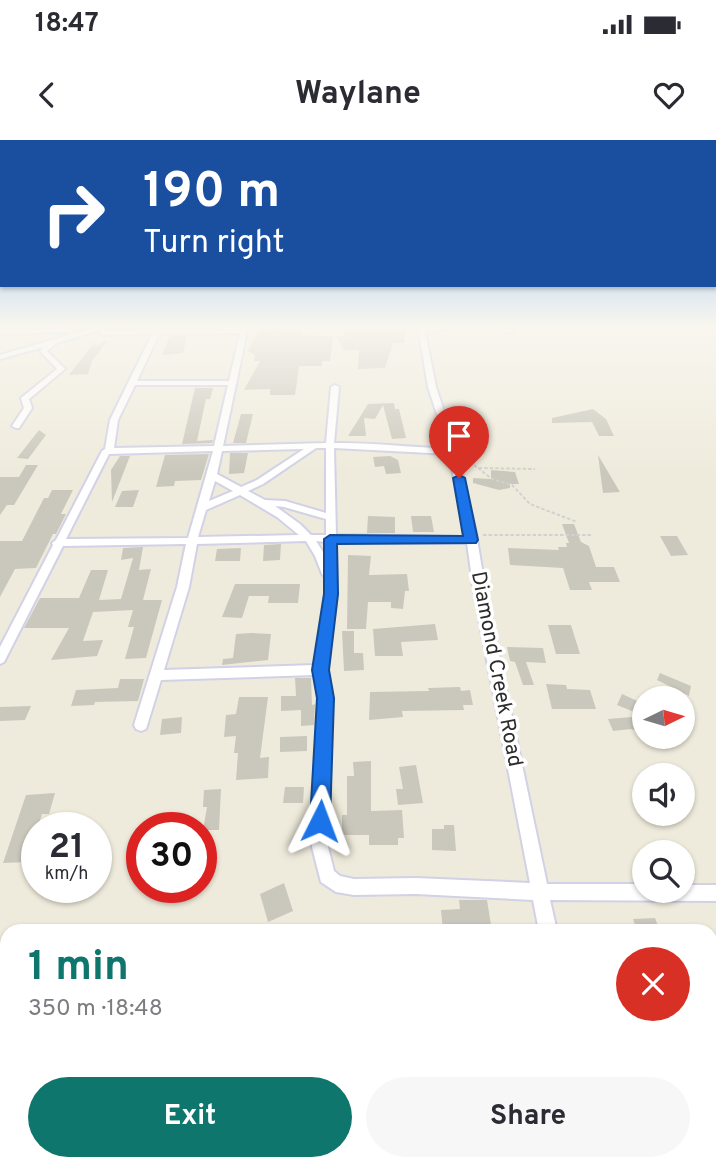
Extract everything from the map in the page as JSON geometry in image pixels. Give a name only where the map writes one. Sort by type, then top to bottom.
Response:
[{"type":"street","points":[[16,426],[28,408],[25,398],[53,375]]},
{"type":"street","points":[[109,450],[114,420],[136,375]]},
{"type":"street","points":[[141,725],[183,587],[192,541],[219,446],[234,375]]},
{"type":"street","name":"Diamond Creek Road","points":[[430,375],[453,451],[546,924]]},
{"type":"street","points":[[132,383],[232,383]]},
{"type":"street","points":[[335,387],[330,445],[331,594],[321,670],[325,709],[320,847],[327,876],[335,884],[354,887],[716,893]]},
{"type":"street","points":[[0,659],[101,456],[109,450],[330,445],[453,451]]},
{"type":"street","points":[[202,508],[240,493],[315,446]]},
{"type":"street","points":[[212,475],[285,517],[309,538],[325,566],[331,594]]},
{"type":"street","points":[[262,503],[285,504],[330,517]]},
{"type":"street","points":[[57,543],[471,537]]},
{"type":"street","points":[[156,675],[321,670]]},
{"type":"path","points":[[453,451],[492,479],[512,485],[530,504],[577,522]]},
{"type":"path","points":[[478,468],[535,469]]},
{"type":"path","points":[[471,537],[593,534]]},
{"type":"building","points":[[252,375],[298,375],[295,395],[270,395],[270,389],[244,390]]},
{"type":"building","points":[[195,388],[213,388],[210,399],[206,399],[197,441],[213,440],[212,443],[182,444]]},
{"type":"building","points":[[394,403],[395,409],[399,409],[406,438],[392,439],[383,405],[375,419],[364,418],[366,436],[348,436],[368,404]]},
{"type":"building","points":[[593,409],[606,419],[614,436],[599,436],[592,422],[552,423],[552,418]]},
{"type":"building","points":[[241,414],[253,414],[246,443],[233,443]]},
{"type":"building","points":[[39,430],[46,435],[28,459],[17,458]]},
{"type":"building","points":[[230,453],[248,453],[244,473],[229,474]]},
{"type":"building","points":[[209,454],[201,480],[175,481],[174,486],[156,487],[165,455]]},
{"type":"building","points":[[598,455],[620,492],[603,493]]},
{"type":"building","points":[[120,456],[130,456],[112,502],[111,470]]},
{"type":"building","points":[[390,456],[398,460],[401,473],[386,474],[384,466],[375,467],[373,457]]},
{"type":"building","points":[[26,465],[38,465],[14,505],[7,505],[0,515],[0,477],[19,477]]},
{"type":"building","points":[[491,470],[515,472],[519,484],[510,484],[510,488],[499,490],[473,483],[473,478],[491,479]]},
{"type":"building","points":[[52,490],[73,490],[61,514],[66,514],[36,568],[15,569],[0,597],[0,541],[22,541],[44,498],[48,498]]},
{"type":"building","points":[[139,490],[133,507],[115,507],[122,491]]},
{"type":"building","points":[[368,516],[395,517],[395,533],[367,533]]},
{"type":"building","points":[[411,516],[431,516],[434,532],[413,532]]},
{"type":"building","points":[[562,524],[574,524],[581,542],[589,546],[596,567],[614,567],[620,582],[589,582],[592,590],[570,590],[563,568],[510,565],[508,548],[559,550],[558,547],[567,547],[566,543],[569,543]]},
{"type":"building","points":[[660,536],[677,536],[688,555],[671,556]]},
{"type":"building","points":[[281,544],[280,560],[263,561],[264,545]]},
{"type":"building","points":[[143,547],[139,570],[151,569],[143,600],[162,600],[146,658],[125,659],[134,627],[128,627],[133,610],[93,612],[83,641],[103,640],[97,656],[51,660],[69,628],[24,628],[40,598],[79,598],[91,570],[108,570],[99,600],[121,599],[133,558],[121,560],[123,548]]},
{"type":"building","points":[[241,548],[240,561],[215,561],[217,549]]},
{"type":"building","points":[[348,555],[371,556],[369,575],[407,574],[409,591],[405,591],[403,609],[391,608],[391,602],[368,602],[366,629],[347,629]]},
{"type":"building","points":[[235,584],[300,584],[298,603],[268,603],[269,596],[249,596],[242,618],[222,617]]},
{"type":"building","points":[[435,624],[438,640],[401,642],[403,656],[375,656],[373,629]]},
{"type":"building","points":[[548,625],[571,625],[580,654],[556,654]]},
{"type":"building","points":[[342,631],[354,631],[354,653],[363,653],[364,670],[344,671]]},
{"type":"building","points":[[236,634],[271,634],[268,660],[222,665],[223,659],[233,658]]},
{"type":"building","points":[[507,647],[543,648],[546,663],[526,662],[534,685],[523,685],[515,662],[510,661]]},
{"type":"building","points":[[660,673],[691,686],[669,686],[657,680]]},
{"type":"building","points":[[295,678],[311,678],[312,705],[315,704],[314,725],[301,726],[301,710],[281,711],[281,696],[296,696]]},
{"type":"building","points":[[120,679],[144,679],[138,701],[95,702],[94,705],[71,706],[76,690],[118,688]]},
{"type":"building","points":[[546,684],[566,685],[567,689],[590,690],[596,709],[552,709]]},
{"type":"building","points":[[460,687],[461,691],[470,690],[473,705],[463,705],[464,710],[402,711],[403,717],[369,720],[370,692],[429,691],[428,688]]},
{"type":"building","points":[[622,694],[632,699],[632,711],[617,705]]},
{"type":"building","points":[[239,697],[268,697],[260,758],[269,757],[268,778],[236,780],[236,736],[224,737],[226,715],[236,714]]},
{"type":"building","points":[[31,706],[25,720],[0,721],[0,707]]},
{"type":"building","points":[[182,717],[181,733],[160,735],[162,719]]},
{"type":"building","points":[[632,717],[632,729],[613,731],[608,719]]},
{"type":"building","points":[[307,736],[307,751],[280,752],[280,737]]},
{"type":"building","points":[[371,761],[371,811],[402,810],[404,838],[398,838],[398,845],[369,845],[369,835],[342,835],[342,815],[347,815],[347,776],[354,776],[353,762]]},
{"type":"building","points":[[416,765],[423,803],[398,805],[396,789],[403,789],[399,767]]},
{"type":"building","points":[[285,787],[304,787],[303,803],[283,803]]},
{"type":"building","points":[[221,789],[219,830],[217,812],[206,812],[207,807],[203,807],[204,790]]},
{"type":"building","points":[[55,793],[50,812],[21,812],[21,862],[3,863],[26,795]]},
{"type":"building","points":[[444,825],[454,825],[456,851],[432,850],[432,829],[444,829]]},
{"type":"building","points":[[284,883],[293,911],[268,922],[260,894]]},
{"type":"building","points":[[459,900],[487,900],[491,924],[442,924],[441,910],[460,909]]},
{"type":"building","points":[[655,918],[657,924],[635,924],[633,919]]},
{"type":"route","points":[[320,821],[325,698],[321,670],[331,594],[330,539],[471,540],[459,478]]}]
